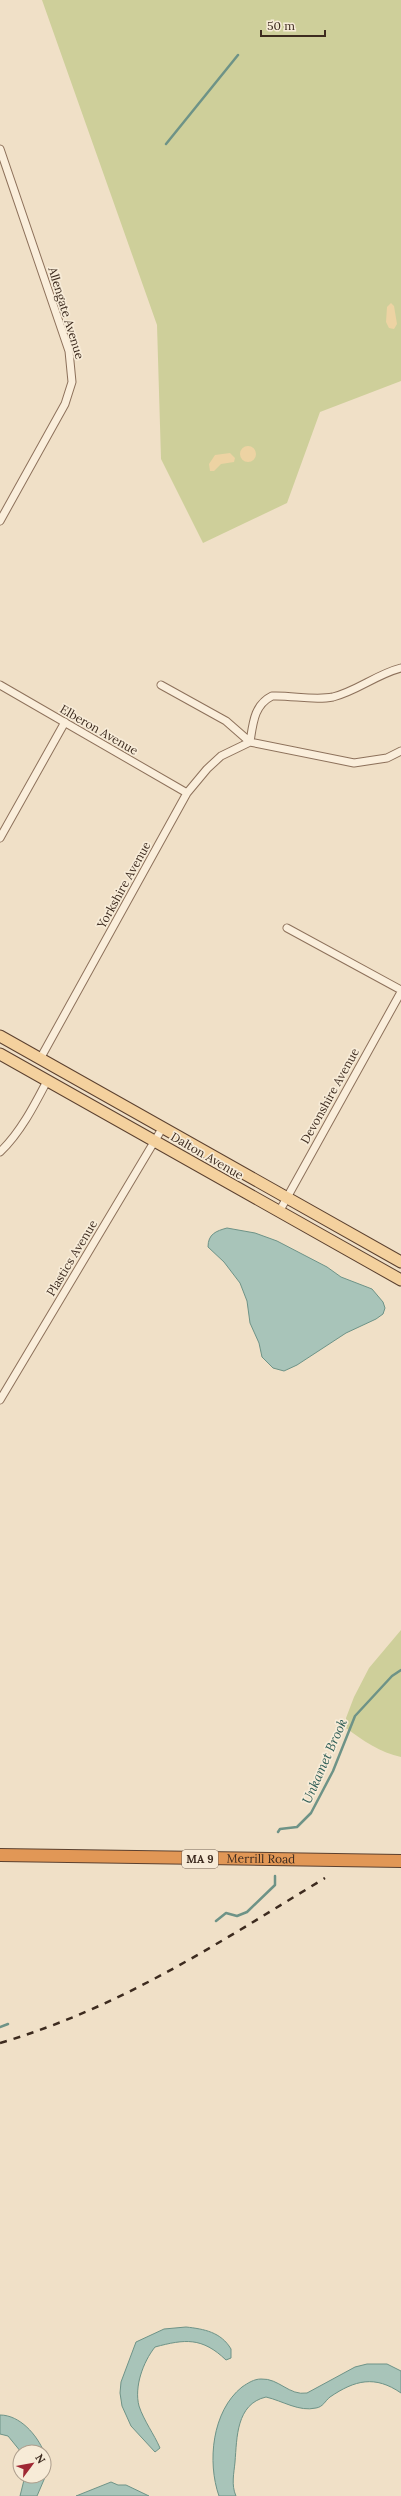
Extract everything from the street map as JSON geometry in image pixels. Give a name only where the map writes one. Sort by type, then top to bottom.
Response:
[{"type":"highway","name":"Merrill Road","points":[[0,1855],[401,1861]]},
{"type":"main road","name":"Dalton Avenue","points":[[0,1036],[401,1262]]},
{"type":"main road","name":"Dalton Avenue","points":[[0,1054],[401,1280]]},
{"type":"street","name":"Allengate Avenue","points":[[0,149],[69,351],[72,371],[69,393],[59,416],[0,521]]},
{"type":"street","points":[[250,742],[256,712],[265,699],[272,696],[322,699],[335,696],[380,675],[401,668]]},
{"type":"street","name":"Elberon Avenue","points":[[0,685],[188,793]]},
{"type":"street","points":[[161,685],[226,722],[250,742],[354,763],[387,758],[401,751]]},
{"type":"street","points":[[0,838],[65,722]]},
{"type":"street","name":"Yorkshire Avenue","points":[[40,1058],[188,793],[207,769],[221,756],[250,742]]},
{"type":"street","points":[[287,928],[401,991]]},
{"type":"street","name":"Devonshire Avenue","points":[[279,1212],[401,991]]},
{"type":"street","points":[[2,1150],[34,1108],[47,1081]]},
{"type":"street","name":"Plastics Avenue","points":[[0,1400],[163,1127]]},
{"type":"green space","points":[[42,0],[401,0],[401,381],[320,412],[287,503],[203,543],[161,459],[157,325]]},
{"type":"green space","points":[[401,1630],[401,1757],[379,1749],[352,1733],[346,1728],[346,1718],[354,1697],[369,1668]]},
{"type":"sand","points":[[391,303],[394,306],[397,324],[394,329],[389,328],[386,322],[387,307]]},
{"type":"sand","points":[[248,446],[255,451],[256,454],[251,461],[248,462],[241,457],[240,454],[245,447]]},
{"type":"sand","points":[[230,453],[235,458],[234,462],[221,464],[214,471],[210,471],[209,464],[215,455]]},
{"type":"shaded area","points":[[227,1228],[255,1233],[277,1241],[327,1267],[341,1277],[372,1289],[383,1302],[385,1308],[383,1314],[376,1319],[346,1333],[297,1365],[284,1371],[273,1368],[262,1357],[259,1343],[250,1323],[247,1301],[240,1283],[224,1262],[208,1247],[209,1239],[213,1234],[219,1230]]},
{"type":"shaded area","points":[[186,2327],[206,2330],[217,2335],[227,2343],[231,2349],[231,2358],[226,2360],[209,2347],[193,2342],[175,2342],[155,2347],[143,2367],[139,2383],[138,2399],[141,2412],[160,2448],[155,2452],[131,2426],[122,2406],[120,2393],[121,2382],[136,2342],[164,2329]]},
{"type":"shaded area","points":[[367,2364],[387,2364],[401,2371],[401,2393],[392,2387],[374,2382],[365,2382],[339,2391],[330,2397],[324,2404],[316,2408],[303,2409],[266,2397],[256,2401],[249,2407],[240,2423],[236,2443],[233,2479],[234,2492],[236,2496],[219,2496],[213,2468],[213,2453],[218,2423],[224,2409],[232,2397],[242,2387],[256,2380],[267,2379],[289,2390],[307,2393],[355,2367]]},
{"type":"shaded area","points":[[0,2415],[7,2416],[14,2418],[27,2427],[40,2444],[14,2444],[8,2436],[0,2434]]},
{"type":"shaded area","points":[[111,2482],[118,2485],[126,2485],[149,2496],[76,2496]]},
{"type":"shaded area","points":[[23,2484],[42,2484],[37,2496],[20,2496]]},
{"type":"waterway","points":[[166,144],[238,55]]},
{"type":"waterway","name":"Unkamet Brook","points":[[278,1832],[280,1829],[297,1827],[311,1813],[333,1771],[355,1716],[392,1676],[401,1670]]},
{"type":"waterway","name":"Unkamet Brook","points":[[216,1921],[226,1913],[237,1916],[247,1912],[275,1885],[275,1876]]},
{"type":"waterway","name":"Unkamet Brook","points":[[0,2027],[8,2024]]},
{"type":"railway","points":[[0,2043],[45,2028],[128,1992],[207,1949],[325,1878]]}]
